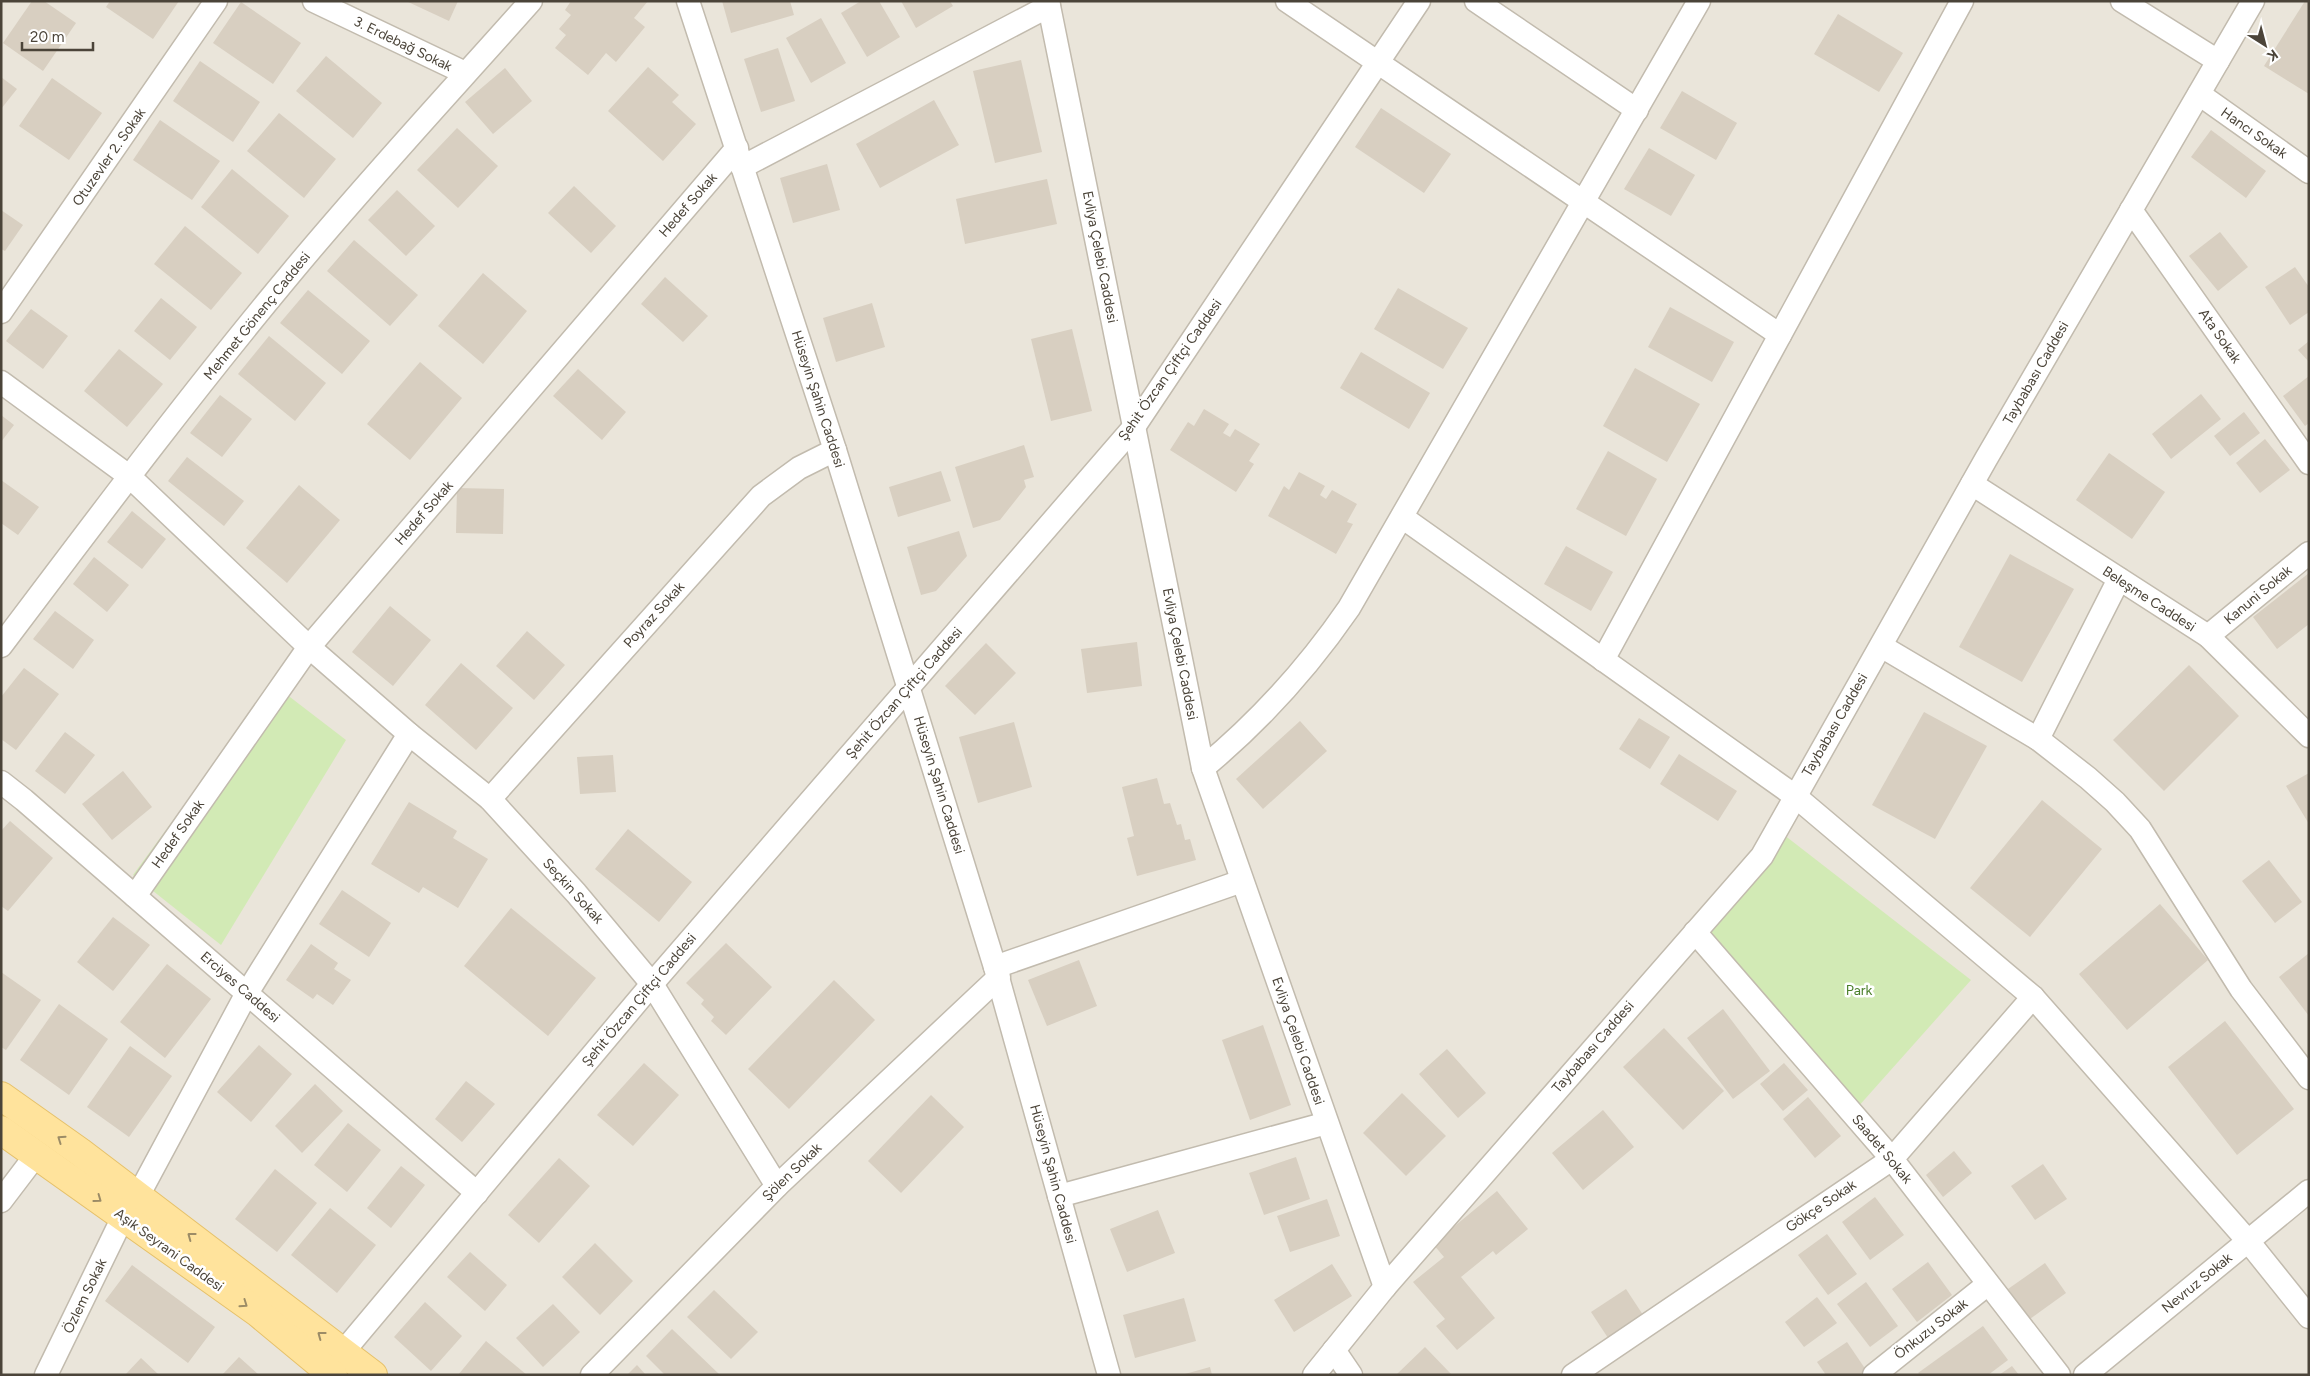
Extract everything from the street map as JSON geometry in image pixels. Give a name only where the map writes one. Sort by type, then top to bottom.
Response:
[{"type":"main road","points":[[1,1096],[80,1152],[131,1207]]},
{"type":"main road","name":"Aşık Seyrani Caddesi","points":[[1,1130],[36,1155],[131,1207],[256,1312],[338,1363],[373,1375]]},
{"type":"street","name":"Otuzevler 2. Sokak","points":[[1,312],[216,1]]},
{"type":"street","name":"3. Erdebağ Sokak","points":[[314,1],[466,74]]},
{"type":"street","name":"Mehmet Gönenç Caddesi","points":[[1,646],[129,476],[292,272],[531,1]]},
{"type":"street","name":"Hüseyin Şahin Caddesi","points":[[688,1],[835,450],[997,972],[1109,1375]]},
{"type":"street","points":[[1287,1],[1780,335]]},
{"type":"street","name":"Şehit Özcan Çiftçi Caddesi","points":[[338,1363],[652,984],[1134,427],[1419,1]]},
{"type":"street","points":[[1476,1],[1637,110]]},
{"type":"street","points":[[1203,768],[1264,714],[1322,647],[1349,608],[1700,1]]},
{"type":"street","points":[[1603,660],[1962,1]]},
{"type":"street","points":[[2122,1],[2218,61]]},
{"type":"street","name":"Taybabası Caddesi","points":[[1314,1375],[1385,1287],[1762,856],[1972,484],[2253,1]]},
{"type":"street","name":"Hedef Sokak","points":[[135,896],[309,647],[740,157],[1049,4]]},
{"type":"street","name":"Evliya Çelebi Caddesi","points":[[1049,4],[1203,768],[1385,1287]]},
{"type":"street","name":"Hancı Sokak","points":[[2199,94],[2309,172]]},
{"type":"street","name":"Ata Sokak","points":[[2131,210],[2309,463]]},
{"type":"street","name":"Seçkin Sokak","points":[[1,382],[129,476],[309,647],[410,734],[490,799],[583,901],[652,984],[777,1186]]},
{"type":"street","name":"Poyraz Sokak","points":[[490,799],[761,496],[799,468],[835,450]]},
{"type":"street","name":"Beleşme Caddesi","points":[[1972,484],[2208,636],[2309,736]]},
{"type":"street","points":[[1402,517],[1795,796],[2033,997],[2248,1241],[2309,1317]]},
{"type":"street","name":"Kanuni Sokak","points":[[2208,636],[2309,553]]},
{"type":"street","points":[[2038,740],[2119,579]]},
{"type":"street","points":[[1881,646],[2038,740],[2088,778],[2140,829],[2241,989],[2309,1078]]},
{"type":"street","name":"Özlem Sokak","points":[[46,1375],[131,1207],[247,994],[410,734]]},
{"type":"street","name":"Erciyes Caddesi","points":[[1,782],[477,1193]]},
{"type":"street","points":[[997,972],[1242,881]]},
{"type":"street","name":"Saadet Sokak","points":[[1695,932],[1892,1159],[2059,1375]]},
{"type":"street","name":"Şölen Sokak","points":[[592,1375],[777,1186],[997,972]]},
{"type":"street","name":"Gökçe Sokak","points":[[1573,1375],[1892,1159],[2033,997]]},
{"type":"street","points":[[1059,1196],[1327,1123]]},
{"type":"street","points":[[1,1202],[36,1155]]},
{"type":"street","name":"Nevruz Sokak","points":[[2085,1375],[2309,1191]]},
{"type":"street","name":"Önkuzu Sokak","points":[[1874,1375],[1988,1284]]},
{"type":"street","points":[[1334,1350],[1351,1375]]},
{"type":"shaded area","points":[[1,1],[2309,1],[2309,1375],[1,1375]]},
{"type":"green space","points":[[273,684],[346,740],[221,945],[133,875]]},
{"type":"green space","name":"Park","points":[[1779,831],[1971,980],[1857,1108],[1705,926]]},
{"type":"building","points":[[32,1],[44,1],[76,23],[43,71],[3,43]]},
{"type":"building","points":[[110,1],[179,1],[153,39],[106,7]]},
{"type":"building","points":[[406,1],[458,1],[449,21]]},
{"type":"building","points":[[571,1],[648,1],[634,18],[645,27],[616,62],[606,53],[588,75],[555,48],[566,35],[559,29],[571,15],[565,10]]},
{"type":"building","points":[[722,1],[790,1],[794,15],[731,33]]},
{"type":"building","points":[[861,1],[879,1],[900,37],[867,57],[841,13]]},
{"type":"building","points":[[901,1],[950,1],[953,6],[916,28]]},
{"type":"building","points":[[2305,1],[2309,1],[2309,94],[2264,66]]},
{"type":"building","points":[[241,2],[301,43],[273,84],[213,43]]},
{"type":"building","points":[[1838,14],[1903,53],[1879,92],[1814,54]]},
{"type":"building","points":[[821,18],[846,63],[811,83],[786,38]]},
{"type":"building","points":[[778,48],[795,101],[761,112],[744,59]]},
{"type":"building","points":[[326,56],[382,103],[353,138],[296,91]]},
{"type":"building","points":[[1021,60],[1042,152],[995,163],[973,71]]},
{"type":"building","points":[[200,61],[260,102],[233,142],[173,101]]},
{"type":"building","points":[[648,67],[679,95],[672,102],[696,124],[663,161],[608,111]]},
{"type":"building","points":[[505,68],[532,101],[493,134],[465,102]]},
{"type":"building","points":[[1,77],[17,89],[1,109]]},
{"type":"building","points":[[52,78],[102,113],[69,160],[19,126]]},
{"type":"building","points":[[1682,91],[1737,123],[1716,160],[1660,128]]},
{"type":"building","points":[[934,100],[959,145],[880,188],[856,144]]},
{"type":"building","points":[[1381,108],[1451,154],[1424,193],[1355,147]]},
{"type":"building","points":[[279,113],[336,159],[304,198],[247,151]]},
{"type":"building","points":[[160,120],[220,161],[192,200],[133,160]]},
{"type":"building","points":[[457,128],[498,166],[458,208],[417,170]]},
{"type":"building","points":[[2211,130],[2266,171],[2246,198],[2191,157]]},
{"type":"building","points":[[1649,148],[1695,175],[1671,216],[1624,189]]},
{"type":"building","points":[[827,164],[840,210],[793,223],[780,178]]},
{"type":"building","points":[[232,169],[289,216],[258,254],[201,207]]},
{"type":"building","points":[[1047,179],[1057,224],[965,244],[956,199]]},
{"type":"building","points":[[574,186],[616,226],[591,253],[548,213]]},
{"type":"building","points":[[397,190],[435,226],[406,256],[368,220]]},
{"type":"building","points":[[1,210],[23,225],[5,251],[1,249]]},
{"type":"building","points":[[185,226],[242,273],[211,310],[154,264]]},
{"type":"building","points":[[2220,232],[2248,267],[2218,291],[2189,256]]},
{"type":"building","points":[[354,240],[418,295],[390,326],[327,271]]},
{"type":"building","points":[[2295,267],[2309,287],[2309,312],[2290,325],[2265,287]]},
{"type":"building","points":[[483,273],[527,311],[483,364],[438,326]]},
{"type":"building","points":[[665,277],[708,316],[683,342],[641,304]]},
{"type":"building","points":[[1398,288],[1468,328],[1443,369],[1374,329]]},
{"type":"building","points":[[308,290],[370,341],[342,374],[280,323]]},
{"type":"building","points":[[161,298],[197,327],[170,360],[134,331]]},
{"type":"building","points":[[872,303],[885,347],[836,362],[823,318]]},
{"type":"building","points":[[1670,307],[1734,342],[1712,382],[1648,347]]},
{"type":"building","points":[[31,309],[68,336],[43,369],[6,341]]},
{"type":"building","points":[[1072,329],[1092,411],[1051,421],[1031,339]]},
{"type":"building","points":[[269,336],[326,383],[295,421],[238,374]]},
{"type":"building","points":[[2309,341],[2309,362],[2298,350]]},
{"type":"building","points":[[119,349],[163,384],[127,427],[84,391]]},
{"type":"building","points":[[1361,352],[1430,393],[1409,429],[1340,388]]},
{"type":"building","points":[[420,362],[462,398],[410,460],[367,424]]},
{"type":"building","points":[[1635,368],[1700,404],[1667,462],[1603,426]]},
{"type":"building","points":[[578,369],[626,412],[602,440],[553,396]]},
{"type":"building","points":[[2309,376],[2309,423],[2305,426],[2283,396]]},
{"type":"building","points":[[2201,394],[2221,419],[2171,459],[2152,434]]},
{"type":"building","points":[[220,395],[252,419],[222,457],[190,433]]},
{"type":"building","points":[[1204,409],[1229,424],[1223,433],[1230,437],[1235,429],[1260,444],[1249,461],[1254,464],[1236,492],[1170,450],[1188,422],[1194,426]]},
{"type":"building","points":[[2244,412],[2260,433],[2230,456],[2214,436]]},
{"type":"building","points":[[1,415],[14,425],[1,442]]},
{"type":"building","points":[[2265,439],[2290,470],[2260,493],[2236,463]]},
{"type":"building","points":[[1024,445],[1034,477],[1024,480],[1026,487],[1000,520],[973,528],[955,467]]},
{"type":"building","points":[[1608,451],[1657,479],[1626,536],[1576,509]]},
{"type":"building","points":[[2109,453],[2165,492],[2132,539],[2076,500]]},
{"type":"building","points":[[187,457],[244,501],[224,526],[168,481]]},
{"type":"building","points":[[941,471],[951,501],[898,517],[889,487]]},
{"type":"building","points":[[1299,472],[1325,486],[1320,495],[1326,499],[1332,490],[1357,504],[1347,522],[1353,524],[1336,554],[1268,516],[1284,486],[1289,490]]},
{"type":"building","points":[[1,480],[39,507],[18,535],[1,523]]},
{"type":"building","points":[[299,485],[340,520],[287,583],[246,548]]},
{"type":"building","points":[[457,488],[504,489],[503,534],[456,533]]},
{"type":"building","points":[[132,511],[166,539],[142,569],[107,542]]},
{"type":"building","points":[[959,531],[967,556],[936,591],[921,595],[907,547]]},
{"type":"building","points":[[1566,546],[1613,572],[1591,611],[1544,584]]},
{"type":"building","points":[[2010,554],[2074,589],[2022,682],[1959,647]]},
{"type":"building","points":[[94,557],[129,585],[107,612],[73,584]]},
{"type":"building","points":[[2309,573],[2309,624],[2277,649],[2253,617]]},
{"type":"building","points":[[390,606],[431,640],[393,686],[352,652]]},
{"type":"building","points":[[55,611],[94,640],[73,669],[33,639]]},
{"type":"building","points":[[527,631],[565,665],[534,700],[496,666]]},
{"type":"building","points":[[1137,642],[1142,686],[1087,693],[1081,649]]},
{"type":"building","points":[[986,643],[1016,673],[975,715],[945,686]]},
{"type":"building","points":[[461,663],[513,708],[476,750],[425,705]]},
{"type":"building","points":[[2189,665],[2239,716],[2164,791],[2113,740]]},
{"type":"building","points":[[24,668],[59,694],[16,750],[1,739],[1,697]]},
{"type":"building","points":[[1924,712],[1987,746],[1935,839],[1872,805]]},
{"type":"building","points":[[1639,718],[1670,737],[1650,769],[1619,749]]},
{"type":"building","points":[[1300,721],[1327,751],[1263,809],[1236,779]]},
{"type":"building","points":[[1014,722],[1032,787],[978,803],[959,737]]},
{"type":"building","points":[[65,732],[95,755],[65,794],[35,771]]},
{"type":"building","points":[[1679,754],[1737,791],[1718,821],[1660,784]]},
{"type":"building","points":[[613,755],[616,792],[580,794],[577,757]]},
{"type":"building","points":[[123,771],[152,807],[112,840],[82,804]]},
{"type":"building","points":[[2309,773],[2309,824],[2286,786]]},
{"type":"building","points":[[1157,778],[1164,804],[1170,803],[1177,825],[1181,824],[1185,840],[1190,839],[1196,860],[1137,876],[1127,838],[1134,836],[1122,787]]},
{"type":"building","points":[[2042,800],[2102,849],[2030,937],[1970,888]]},
{"type":"building","points":[[409,802],[457,831],[453,838],[488,859],[458,908],[423,887],[419,893],[371,864]]},
{"type":"building","points":[[10,821],[53,858],[8,911],[1,906],[1,831]]},
{"type":"building","points":[[628,829],[692,882],[659,922],[595,869]]},
{"type":"building","points":[[2269,860],[2302,902],[2275,923],[2242,881]]},
{"type":"building","points":[[342,890],[391,923],[369,957],[319,924]]},
{"type":"building","points":[[2160,904],[2208,960],[2127,1030],[2079,974]]},
{"type":"building","points":[[511,908],[596,978],[548,1036],[464,966]]},
{"type":"building","points":[[113,917],[150,945],[113,991],[77,962]]},
{"type":"building","points":[[726,943],[772,987],[726,1035],[711,1021],[714,1017],[701,1004],[704,1000],[686,983]]},
{"type":"building","points":[[311,944],[338,963],[334,969],[351,980],[333,1005],[317,994],[313,999],[286,980]]},
{"type":"building","points":[[2309,953],[2309,1016],[2279,977]]},
{"type":"building","points":[[1079,960],[1097,1006],[1047,1026],[1028,980]]},
{"type":"building","points":[[167,964],[211,999],[165,1058],[120,1022]]},
{"type":"building","points":[[1,972],[41,1000],[6,1050],[1,1047]]},
{"type":"building","points":[[834,980],[875,1020],[789,1109],[748,1069]]},
{"type":"building","points":[[59,1004],[108,1039],[69,1095],[20,1060]]},
{"type":"building","points":[[1723,1009],[1770,1071],[1733,1099],[1687,1038]]},
{"type":"building","points":[[2225,1021],[2294,1109],[2237,1155],[2168,1067]]},
{"type":"building","points":[[1263,1025],[1291,1105],[1250,1120],[1222,1040]]},
{"type":"building","points":[[1664,1028],[1724,1091],[1683,1130],[1623,1067]]},
{"type":"building","points":[[259,1045],[292,1074],[251,1122],[217,1092]]},
{"type":"building","points":[[130,1046],[172,1076],[129,1137],[87,1107]]},
{"type":"building","points":[[1447,1049],[1486,1093],[1458,1118],[1419,1074]]},
{"type":"building","points":[[644,1063],[679,1095],[633,1146],[597,1115]]},
{"type":"building","points":[[1784,1063],[1808,1090],[1783,1111],[1760,1084]]},
{"type":"building","points":[[466,1081],[495,1104],[462,1142],[435,1119]]},
{"type":"building","points":[[315,1084],[343,1111],[302,1153],[275,1126]]},
{"type":"building","points":[[1402,1093],[1446,1136],[1406,1176],[1363,1133]]},
{"type":"building","points":[[931,1095],[964,1127],[901,1193],[868,1161]]},
{"type":"building","points":[[1808,1097],[1841,1136],[1815,1158],[1783,1119]]},
{"type":"building","points":[[1603,1110],[1634,1147],[1583,1190],[1552,1153]]},
{"type":"building","points":[[348,1123],[381,1150],[347,1192],[314,1165]]},
{"type":"building","points":[[1954,1151],[1972,1173],[1943,1197],[1926,1175]]},
{"type":"building","points":[[1296,1157],[1310,1199],[1264,1215],[1249,1173]]},
{"type":"building","points":[[559,1158],[590,1186],[539,1243],[508,1215]]},
{"type":"building","points":[[2043,1164],[2067,1199],[2035,1220],[2011,1186]]},
{"type":"building","points":[[401,1166],[425,1185],[391,1228],[367,1208]]},
{"type":"building","points":[[275,1169],[317,1203],[277,1252],[235,1219]]},
{"type":"building","points":[[1497,1191],[1528,1229],[1496,1255],[1493,1251],[1461,1277],[1495,1318],[1457,1350],[1436,1326],[1445,1319],[1413,1282],[1444,1257],[1433,1244]]},
{"type":"building","points":[[1875,1197],[1904,1235],[1870,1260],[1842,1222]]},
{"type":"building","points":[[1327,1199],[1340,1236],[1290,1252],[1277,1216]]},
{"type":"building","points":[[330,1208],[376,1245],[337,1293],[291,1255]]},
{"type":"building","points":[[1158,1210],[1175,1253],[1127,1272],[1110,1229]]},
{"type":"building","points":[[1827,1234],[1857,1274],[1828,1295],[1798,1255]]},
{"type":"building","points":[[595,1243],[633,1281],[600,1315],[562,1277]]},
{"type":"building","points":[[470,1252],[507,1285],[485,1311],[447,1277]]},
{"type":"building","points":[[1928,1262],[1952,1295],[1917,1322],[1892,1289]]},
{"type":"building","points":[[2045,1263],[2066,1293],[2030,1319],[2008,1289]]},
{"type":"building","points":[[1332,1264],[1352,1296],[1294,1332],[1274,1300]]},
{"type":"building","points":[[132,1265],[215,1327],[188,1363],[105,1301]]},
{"type":"building","points":[[1866,1282],[1898,1326],[1870,1347],[1837,1304]]},
{"type":"building","points":[[1626,1289],[1645,1318],[1610,1341],[1591,1312]]},
{"type":"building","points":[[714,1290],[758,1332],[731,1359],[687,1317]]},
{"type":"building","points":[[1817,1297],[1837,1323],[1804,1347],[1785,1322]]},
{"type":"building","points":[[1184,1298],[1196,1341],[1135,1358],[1123,1315]]},
{"type":"building","points":[[425,1302],[462,1336],[431,1371],[394,1337]]},
{"type":"building","points":[[553,1304],[580,1332],[543,1367],[516,1338]]},
{"type":"building","points":[[1983,1326],[2008,1360],[1988,1375],[1920,1375],[1918,1373]]},
{"type":"building","points":[[672,1329],[720,1375],[665,1375],[646,1356]]},
{"type":"building","points":[[486,1341],[527,1375],[458,1375]]},
{"type":"building","points":[[1847,1342],[1866,1370],[1859,1375],[1826,1375],[1817,1362]]},
{"type":"building","points":[[1425,1347],[1452,1375],[1396,1375]]},
{"type":"building","points":[[239,1357],[259,1375],[222,1375]]},
{"type":"building","points":[[141,1358],[159,1375],[125,1375]]},
{"type":"building","points":[[637,1365],[646,1375],[627,1375]]},
{"type":"building","points":[[2012,1366],[2019,1375],[1999,1375]]},
{"type":"building","points":[[1210,1367],[1212,1375],[1185,1374]]}]
